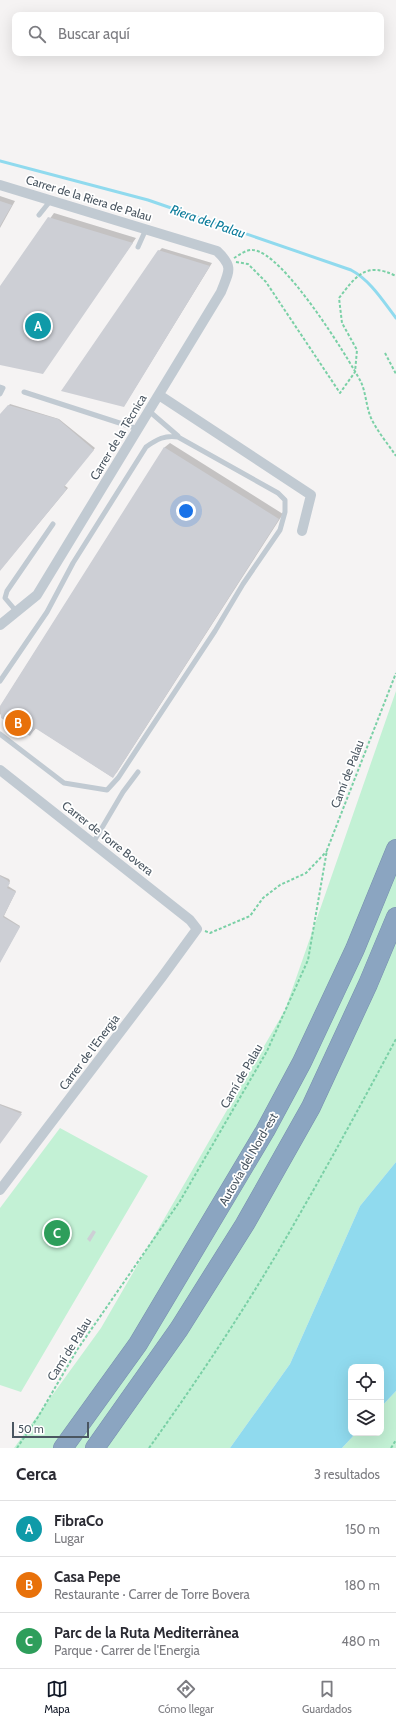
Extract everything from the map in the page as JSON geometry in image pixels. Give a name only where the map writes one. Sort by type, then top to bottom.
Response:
[{"type":"highway","name":"Autovia del Nord-est","points":[[63,1448],[138,1344],[265,1131],[302,1062],[355,949],[396,849]]},
{"type":"highway","points":[[95,1448],[179,1329],[245,1224],[311,1107],[368,984],[396,917]]},
{"type":"street","name":"Carrer de la Riera de Palau","points":[[0,185],[217,250],[227,261]]},
{"type":"street","name":"Carrer de la Tècnica","points":[[0,625],[37,595],[222,292],[229,273],[227,261]]},
{"type":"street","points":[[159,395],[311,495],[302,531]]},
{"type":"street","name":"Carrer de Torre Bovera","points":[[0,770],[190,920],[197,929]]},
{"type":"street","name":"Carrer de l'Energia","points":[[0,1190],[143,1003],[197,929]]},
{"type":"lane","points":[[39,215],[51,200]]},
{"type":"lane","points":[[138,247],[146,229]]},
{"type":"lane","points":[[0,387],[3,388],[0,394]]},
{"type":"lane","points":[[24,392],[138,429]]},
{"type":"lane","points":[[0,734],[64,783],[107,790],[118,778],[215,631],[243,584],[280,530],[285,512],[285,500],[278,493],[178,437],[149,410]]},
{"type":"lane","points":[[0,681],[47,612],[73,563],[146,447],[159,438],[172,436],[178,437]]},
{"type":"lane","points":[[16,611],[5,598],[7,591],[53,524]]},
{"type":"lane","points":[[93,843],[123,792],[138,772]]},
{"type":"path","points":[[227,261],[251,249],[258,250],[269,257],[295,282],[362,384],[371,418],[396,456]]},
{"type":"path","points":[[227,261],[248,264],[266,282],[340,393],[355,372],[357,350],[342,322],[339,298],[358,274],[385,271],[396,276]]},
{"type":"path","points":[[385,353],[396,374]]},
{"type":"path","name":"Camí de Palau","points":[[17,1448],[38,1417],[77,1350],[180,1201],[267,1051],[308,960],[327,850],[396,673]]},
{"type":"path","points":[[197,929],[210,933],[250,916],[263,898],[280,884],[306,873],[327,850]]},
{"type":"path","points":[[148,1448],[180,1405],[234,1323],[298,1218],[396,1039]]},
{"type":"path","points":[[391,1448],[396,1440]]},
{"type":"green space","points":[[396,691],[396,1162],[360,1206],[290,1364],[230,1448],[14,1448],[101,1328],[285,1010]]},
{"type":"green space","points":[[60,1128],[148,1176],[21,1392],[0,1385],[0,1208]]},
{"type":"green space","points":[[396,1391],[396,1448],[342,1448],[353,1436],[384,1436],[384,1404]]},
{"type":"water","points":[[396,1162],[396,1391],[384,1404],[384,1364],[348,1364],[348,1436],[353,1436],[342,1448],[230,1448],[290,1364],[360,1206]]},
{"type":"building","points":[[0,201],[12,205],[0,226]]},
{"type":"building","points":[[48,217],[133,243],[43,374],[0,365],[0,286]]},
{"type":"building","points":[[158,250],[210,266],[124,407],[61,391]]},
{"type":"building","points":[[8,405],[58,419],[94,450],[64,487],[67,489],[0,571],[0,414]]},
{"type":"building","points":[[164,447],[279,519],[113,778],[35,728],[30,736],[1,718],[0,706]]},
{"type":"building","points":[[0,876],[10,883],[7,888],[16,892],[3,917],[20,927],[0,963]]},
{"type":"building","points":[[0,1105],[22,1114],[0,1144]]},
{"type":"building","points":[[93,1230],[96,1232],[90,1242],[87,1239]]},
{"type":"waterway","name":"Riera del Palau","points":[[0,161],[148,200],[351,270],[370,285],[396,318]]},
{"type":"place","name":"FibraCo","points":[[38,326]]},
{"type":"place","name":"Casa Pepe","points":[[18,723]]},
{"type":"place","name":"Parc de la Ruta Mediterrànea","points":[[57,1233]]}]
